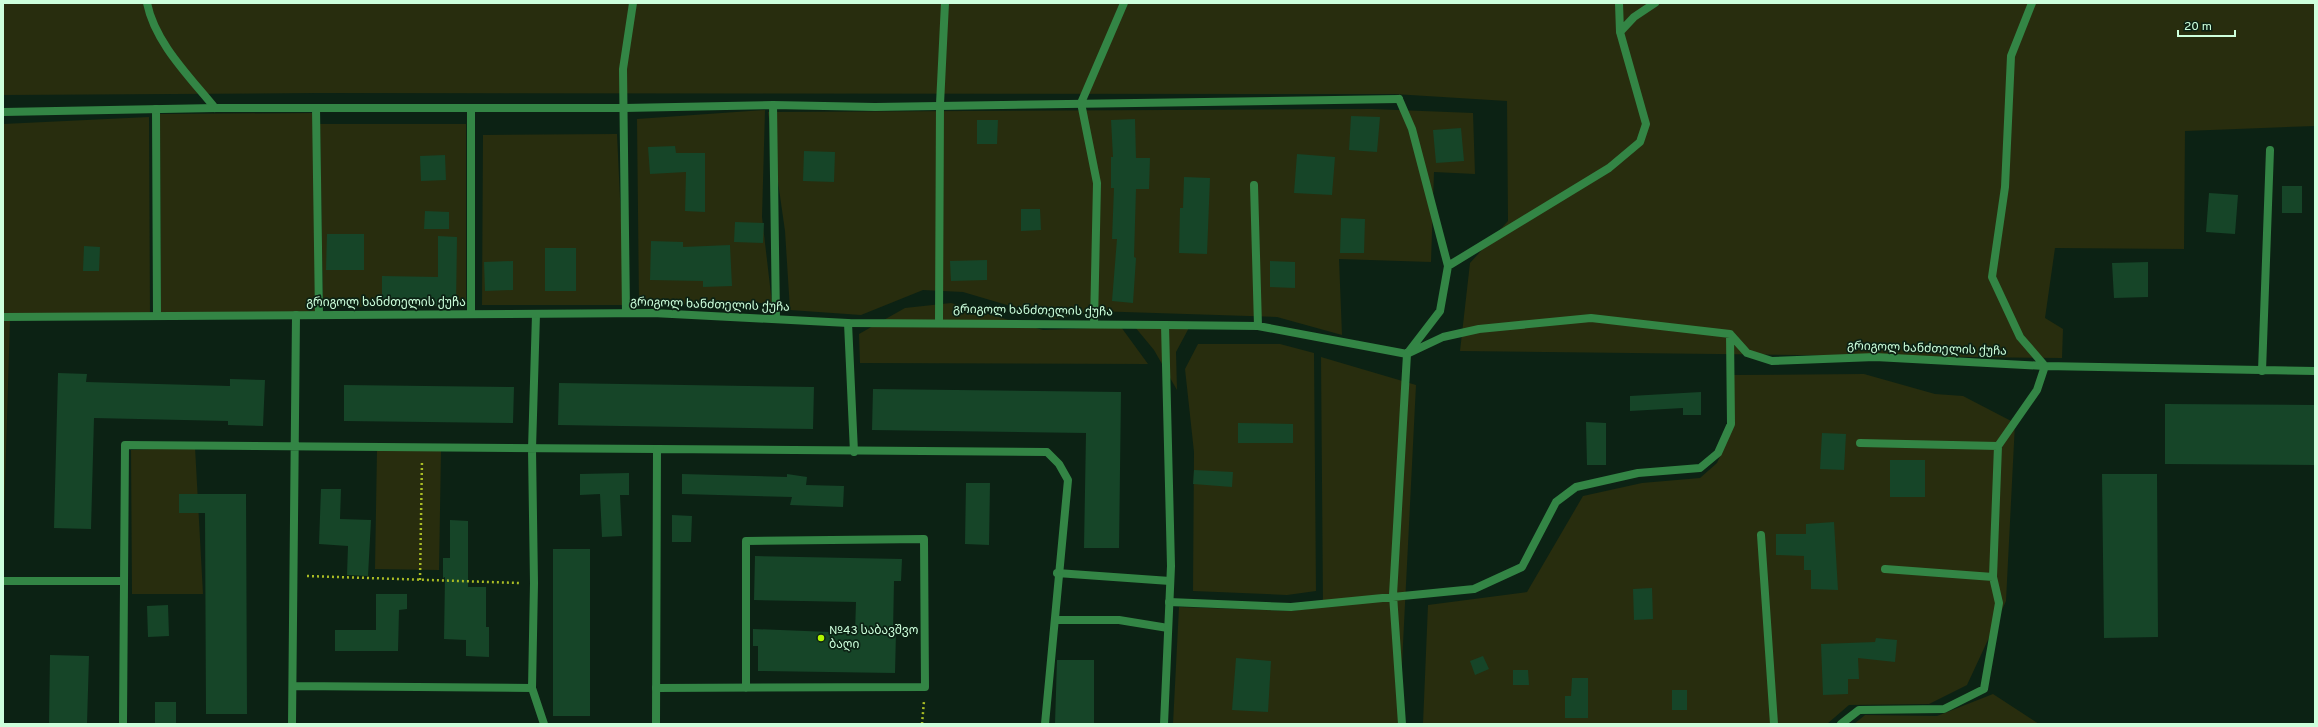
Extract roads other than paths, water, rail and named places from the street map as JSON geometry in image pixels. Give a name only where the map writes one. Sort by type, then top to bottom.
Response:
[{"type":"street","points":[[147,3],[150,20],[165,43],[215,108]]},
{"type":"street","points":[[626,313],[624,108],[622,69],[633,3]]},
{"type":"street","points":[[939,322],[940,104],[945,3]]},
{"type":"street","points":[[1094,324],[1097,183],[1080,103],[1124,3]]},
{"type":"street","points":[[1448,266],[1609,168],[1640,142],[1646,124],[1620,32],[1619,3]]},
{"type":"street","points":[[1620,32],[1634,16],[1655,3]]},
{"type":"street","points":[[1841,724],[1859,710],[1944,709],[1984,689],[1999,603],[1993,577],[1998,446],[2037,390],[2044,366],[2020,337],[1992,277],[2005,187],[2011,56],[2032,3]]},
{"type":"street","points":[[3,112],[215,108],[624,108],[773,105],[875,107],[940,104],[1399,98],[1412,129],[1448,266],[1440,311],[1407,354],[1393,595],[1402,724]]},
{"type":"street","points":[[773,105],[776,319]]},
{"type":"street","points":[[316,108],[319,315]]},
{"type":"street","points":[[471,108],[471,314]]},
{"type":"street","points":[[156,109],[157,316]]},
{"type":"street","points":[[2262,370],[2270,150]]},
{"type":"street","points":[[1254,186],[1258,326]]},
{"type":"street","name":"გრიგოლ ხანძთელის ქუჩა","points":[[3,317],[626,313],[848,323],[939,322],[1258,326],[1407,354]]},
{"type":"street","points":[[536,314],[532,449],[534,583],[532,688],[544,724]]},
{"type":"street","points":[[292,724],[295,575],[296,315]]},
{"type":"street","points":[[1169,602],[1291,607],[1393,595],[1474,589],[1522,567],[1556,502],[1576,488],[1638,473],[1700,468],[1718,453],[1732,424],[1730,334],[1591,318],[1479,329],[1443,337],[1407,354]]},
{"type":"street","points":[[848,323],[854,452]]},
{"type":"street","points":[[1164,724],[1170,580],[1166,325]]},
{"type":"street","name":"გრიგოლ ხანძთელის ქუჩა","points":[[1730,334],[1747,353],[1772,361],[1875,357],[2044,366],[2315,372]]},
{"type":"street","points":[[1860,443],[1998,446]]},
{"type":"street","points":[[123,724],[124,445],[296,445],[854,452],[1047,452],[1059,464],[1068,480],[1058,573],[1045,724]]},
{"type":"street","points":[[656,724],[657,449]]},
{"type":"street","points":[[1762,535],[1774,724]]},
{"type":"street","points":[[656,688],[746,688],[925,687],[924,539],[746,541],[746,688]]},
{"type":"street","points":[[1885,569],[1993,577]]},
{"type":"street","points":[[1058,573],[1170,580]]},
{"type":"street","points":[[3,581],[123,581]]},
{"type":"street","points":[[1055,620],[1119,620],[1168,628]]},
{"type":"street","points":[[293,686],[532,688]]},
{"type":"place","name":"№43 საბავშვო ბაღი","points":[[821,638]]}]
